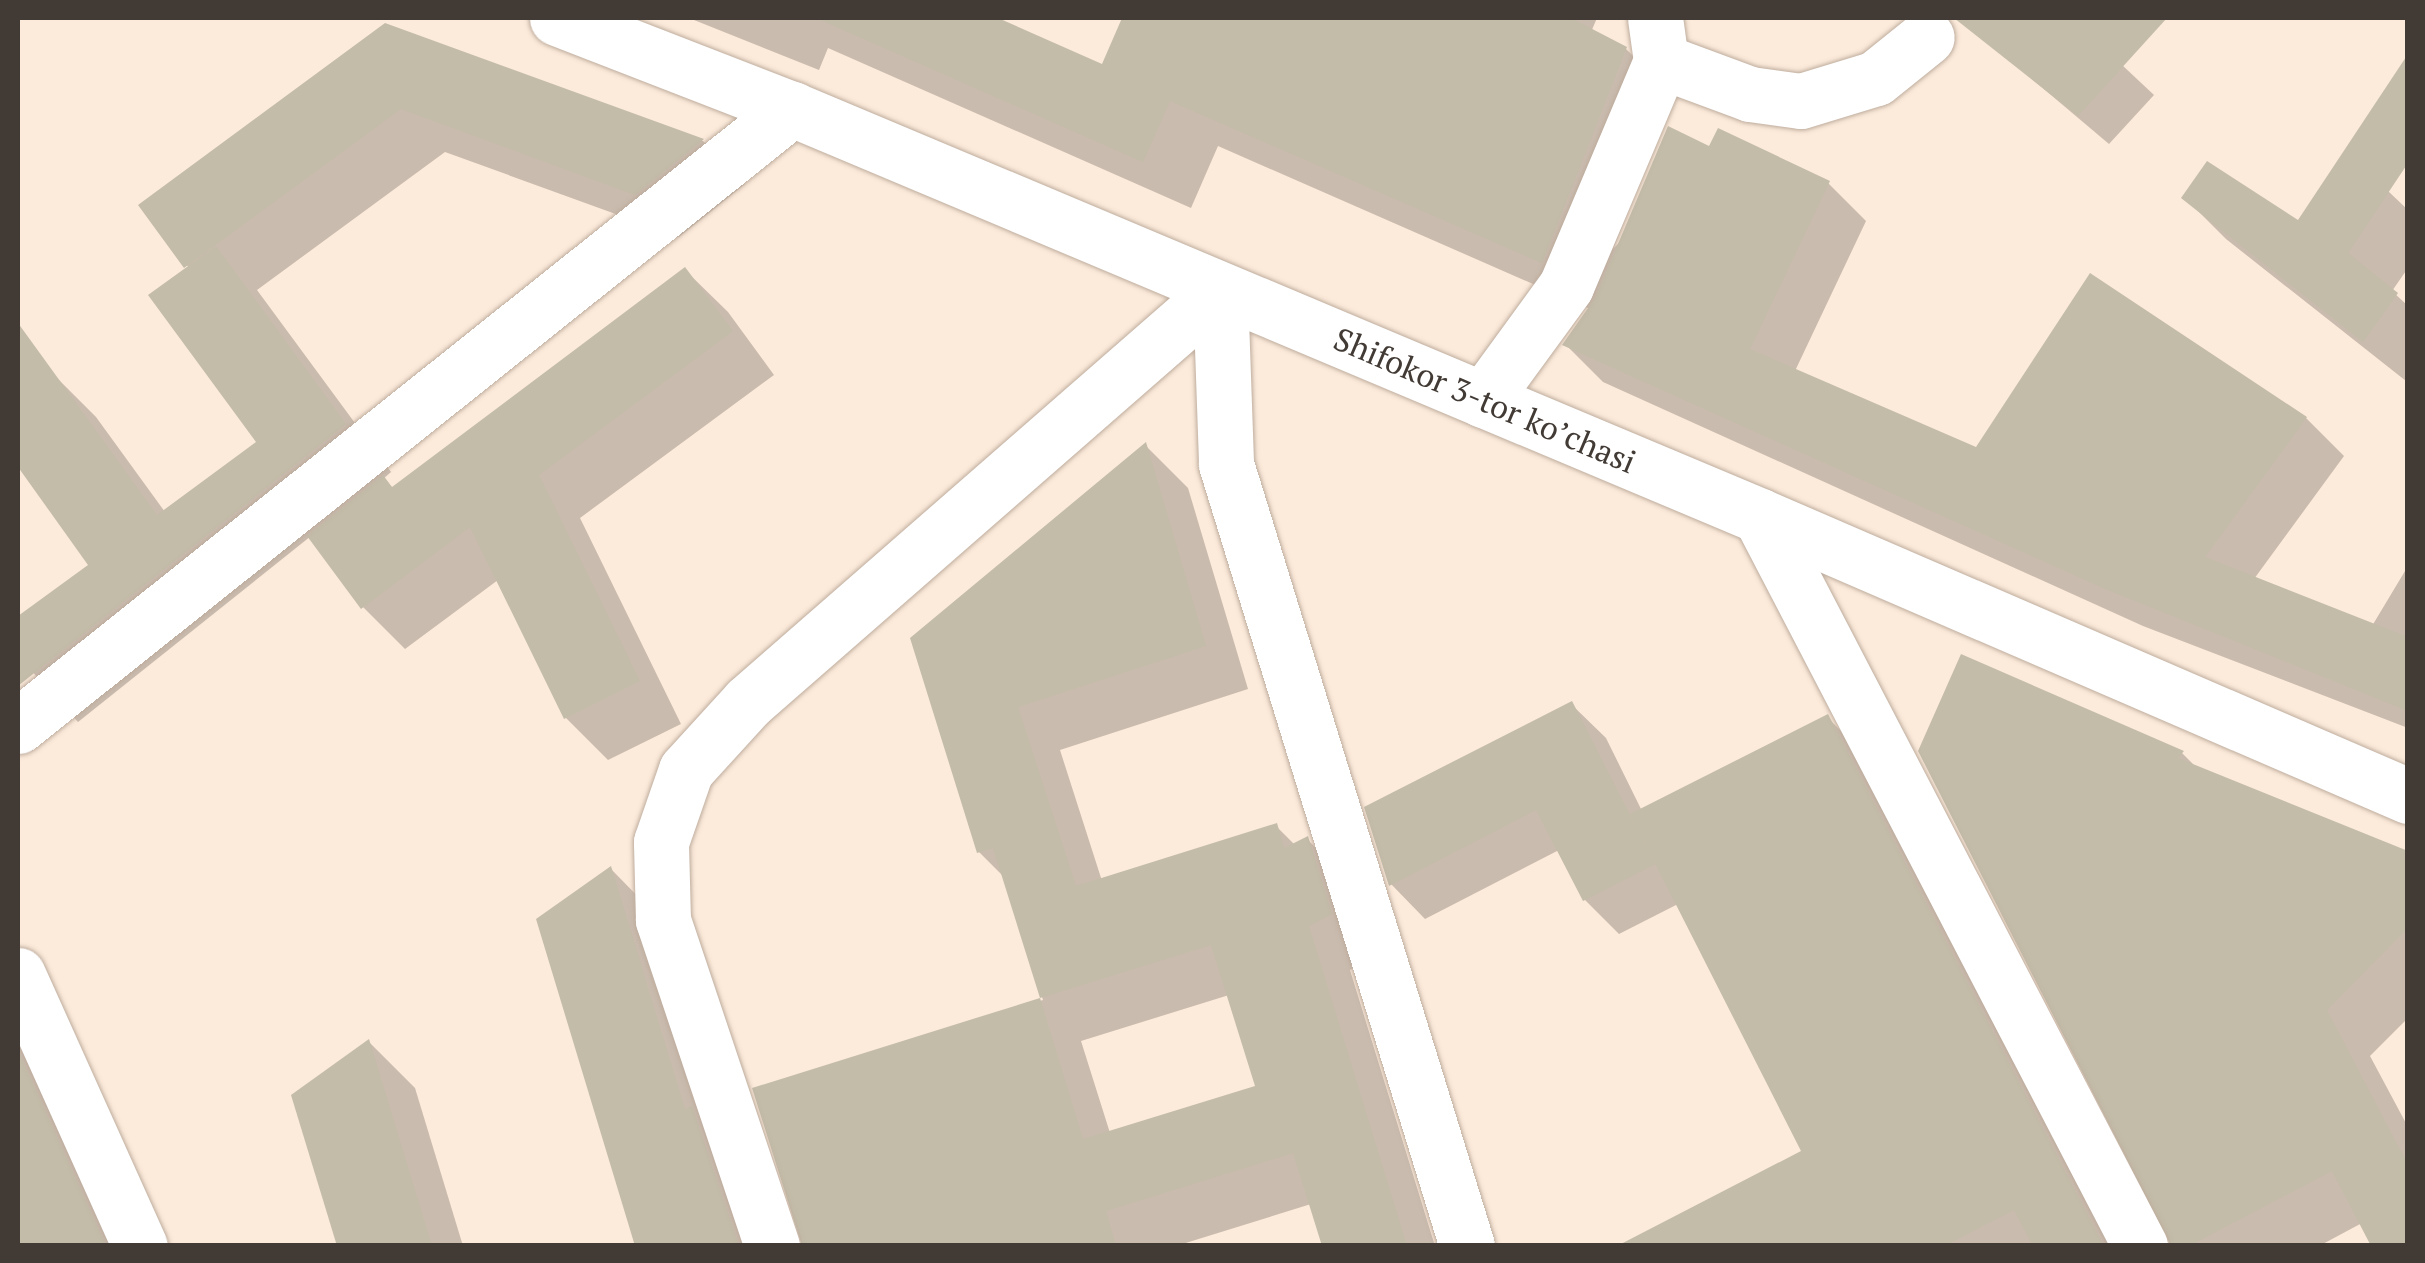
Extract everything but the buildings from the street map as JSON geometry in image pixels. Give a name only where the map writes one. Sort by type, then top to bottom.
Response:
[{"type":"street","name":"Shifokor 3-tor koʼchasi","points":[[556,18],[792,109],[1760,516],[2408,796]]},
{"type":"street","points":[[1483,400],[1566,286],[1658,39],[1750,94],[1801,100],[1833,96],[1876,78],[1927,38]]},
{"type":"street","points":[[18,726],[792,109]]},
{"type":"street","points":[[772,1246],[664,920],[661,842],[686,770],[748,702],[1220,290]]},
{"type":"street","points":[[1220,290],[1226,464],[1467,1246]]},
{"type":"street","points":[[1760,516],[2140,1246]]},
{"type":"street","points":[[18,974],[140,1246]]}]
